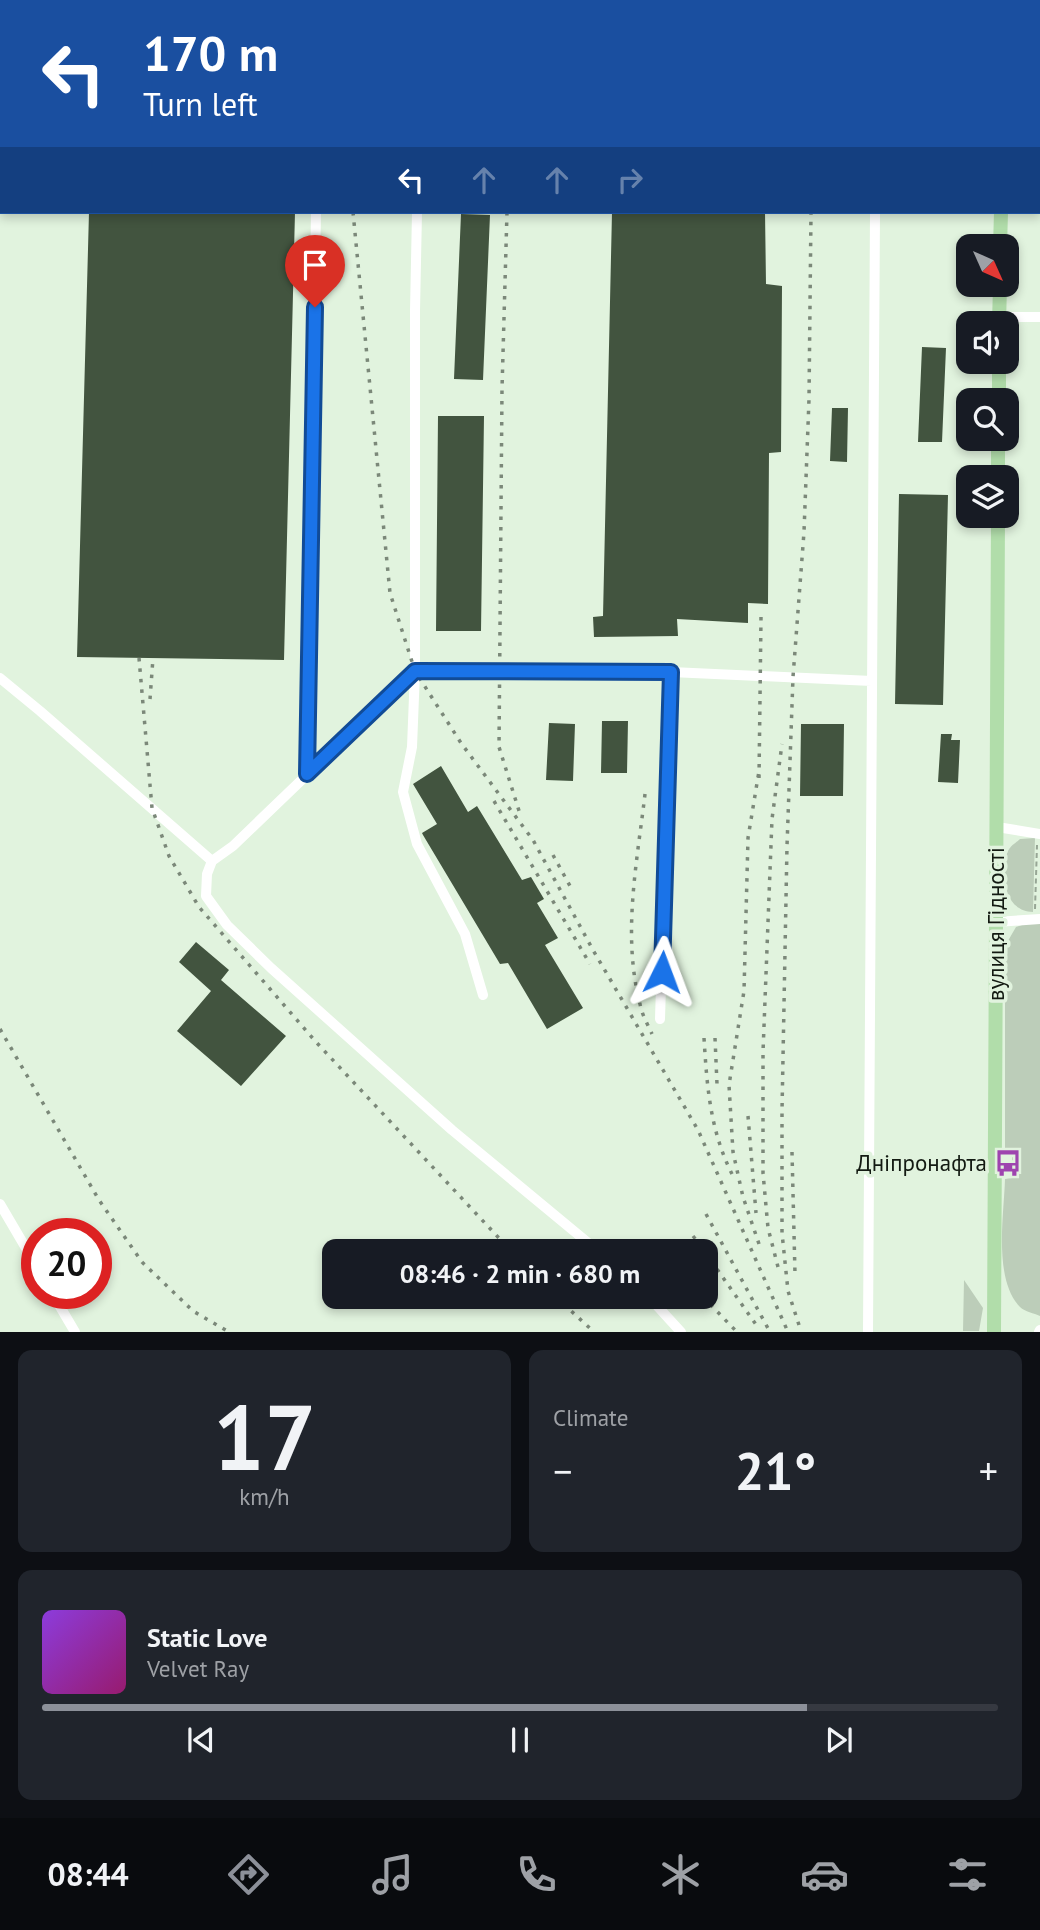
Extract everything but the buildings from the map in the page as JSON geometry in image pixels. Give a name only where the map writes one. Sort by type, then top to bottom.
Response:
[{"type":"main road","points":[[1000,234],[1001,214]]},
{"type":"main road","name":"вулиця Гідності","points":[[994,1332],[998,528]]},
{"type":"street","points":[[307,774],[316,214]]},
{"type":"street","points":[[418,214],[415,311],[415,671],[412,747],[403,792],[417,844],[465,934],[483,995]]},
{"type":"street","points":[[868,1332],[875,214]]},
{"type":"street","points":[[1019,319],[1040,317]]},
{"type":"street","points":[[584,1239],[452,1130],[271,968],[227,925],[206,896],[207,874],[212,861],[233,846],[415,671],[671,672],[872,681]]},
{"type":"street","points":[[660,1019],[671,672]]},
{"type":"street","points":[[0,678],[212,861]]},
{"type":"street","points":[[997,827],[1039,837]]},
{"type":"street","points":[[996,922],[1037,919]]},
{"type":"street","points":[[0,1204],[21,1240]]},
{"type":"street","points":[[61,1309],[75,1332]]},
{"type":"street","points":[[660,1309],[681,1332]]},
{"type":"path","points":[[1037,919],[1039,837]]},
{"type":"green space","points":[[1035,838],[1033,912],[1023,910],[1010,898],[1004,869],[1005,859],[1012,846],[1020,839]]},
{"type":"green space","points":[[1031,922],[1040,923],[1040,1316],[1022,1309],[1012,1295],[1006,1280],[1002,1246],[1005,1179],[1012,1178],[1012,1149],[1005,1148],[1005,946],[1016,927]]},
{"type":"green space","points":[[964,1280],[983,1308],[979,1331],[963,1331]]},
{"type":"railway","points":[[353,214],[390,593],[415,671],[461,743],[533,840],[593,950],[698,1130],[788,1332]]},
{"type":"railway","points":[[507,214],[502,389],[499,747],[520,814]]},
{"type":"railway","points":[[799,1325],[788,1291],[782,1233],[782,1111],[793,677],[804,532],[809,399],[811,214]]},
{"type":"railway","points":[[759,778],[761,617]]},
{"type":"railway","points":[[139,658],[152,808],[169,856],[199,907],[316,1042],[500,1239]]},
{"type":"railway","points":[[150,699],[153,658]]},
{"type":"railway","points":[[778,1267],[768,1228],[763,1173],[763,1052],[772,819],[782,744]]},
{"type":"railway","points":[[759,771],[748,838],[744,991],[729,1085],[733,1152],[743,1197],[759,1244]]},
{"type":"railway","points":[[645,794],[635,873],[632,952],[641,1008],[652,1034]]},
{"type":"railway","points":[[494,801],[590,964]]},
{"type":"railway","points":[[553,855],[570,886]]},
{"type":"railway","points":[[0,1029],[99,1200],[142,1262],[193,1311],[229,1332]]},
{"type":"railway","points":[[704,1038],[714,1125],[732,1174]]},
{"type":"railway","points":[[715,1038],[717,1084]]},
{"type":"railway","points":[[748,1116],[756,1213]]},
{"type":"railway","points":[[792,1152],[795,1274]]},
{"type":"railway","points":[[706,1214],[770,1332]]},
{"type":"railway","points":[[718,1270],[757,1326]]},
{"type":"railway","points":[[569,1309],[594,1332]]},
{"type":"railway","points":[[715,1309],[737,1332]]},
{"type":"place","name":"Дніпронафта","points":[[1008,1163]]},
{"type":"route","points":[[315,307],[307,774],[415,671],[671,672],[662,972]]}]
